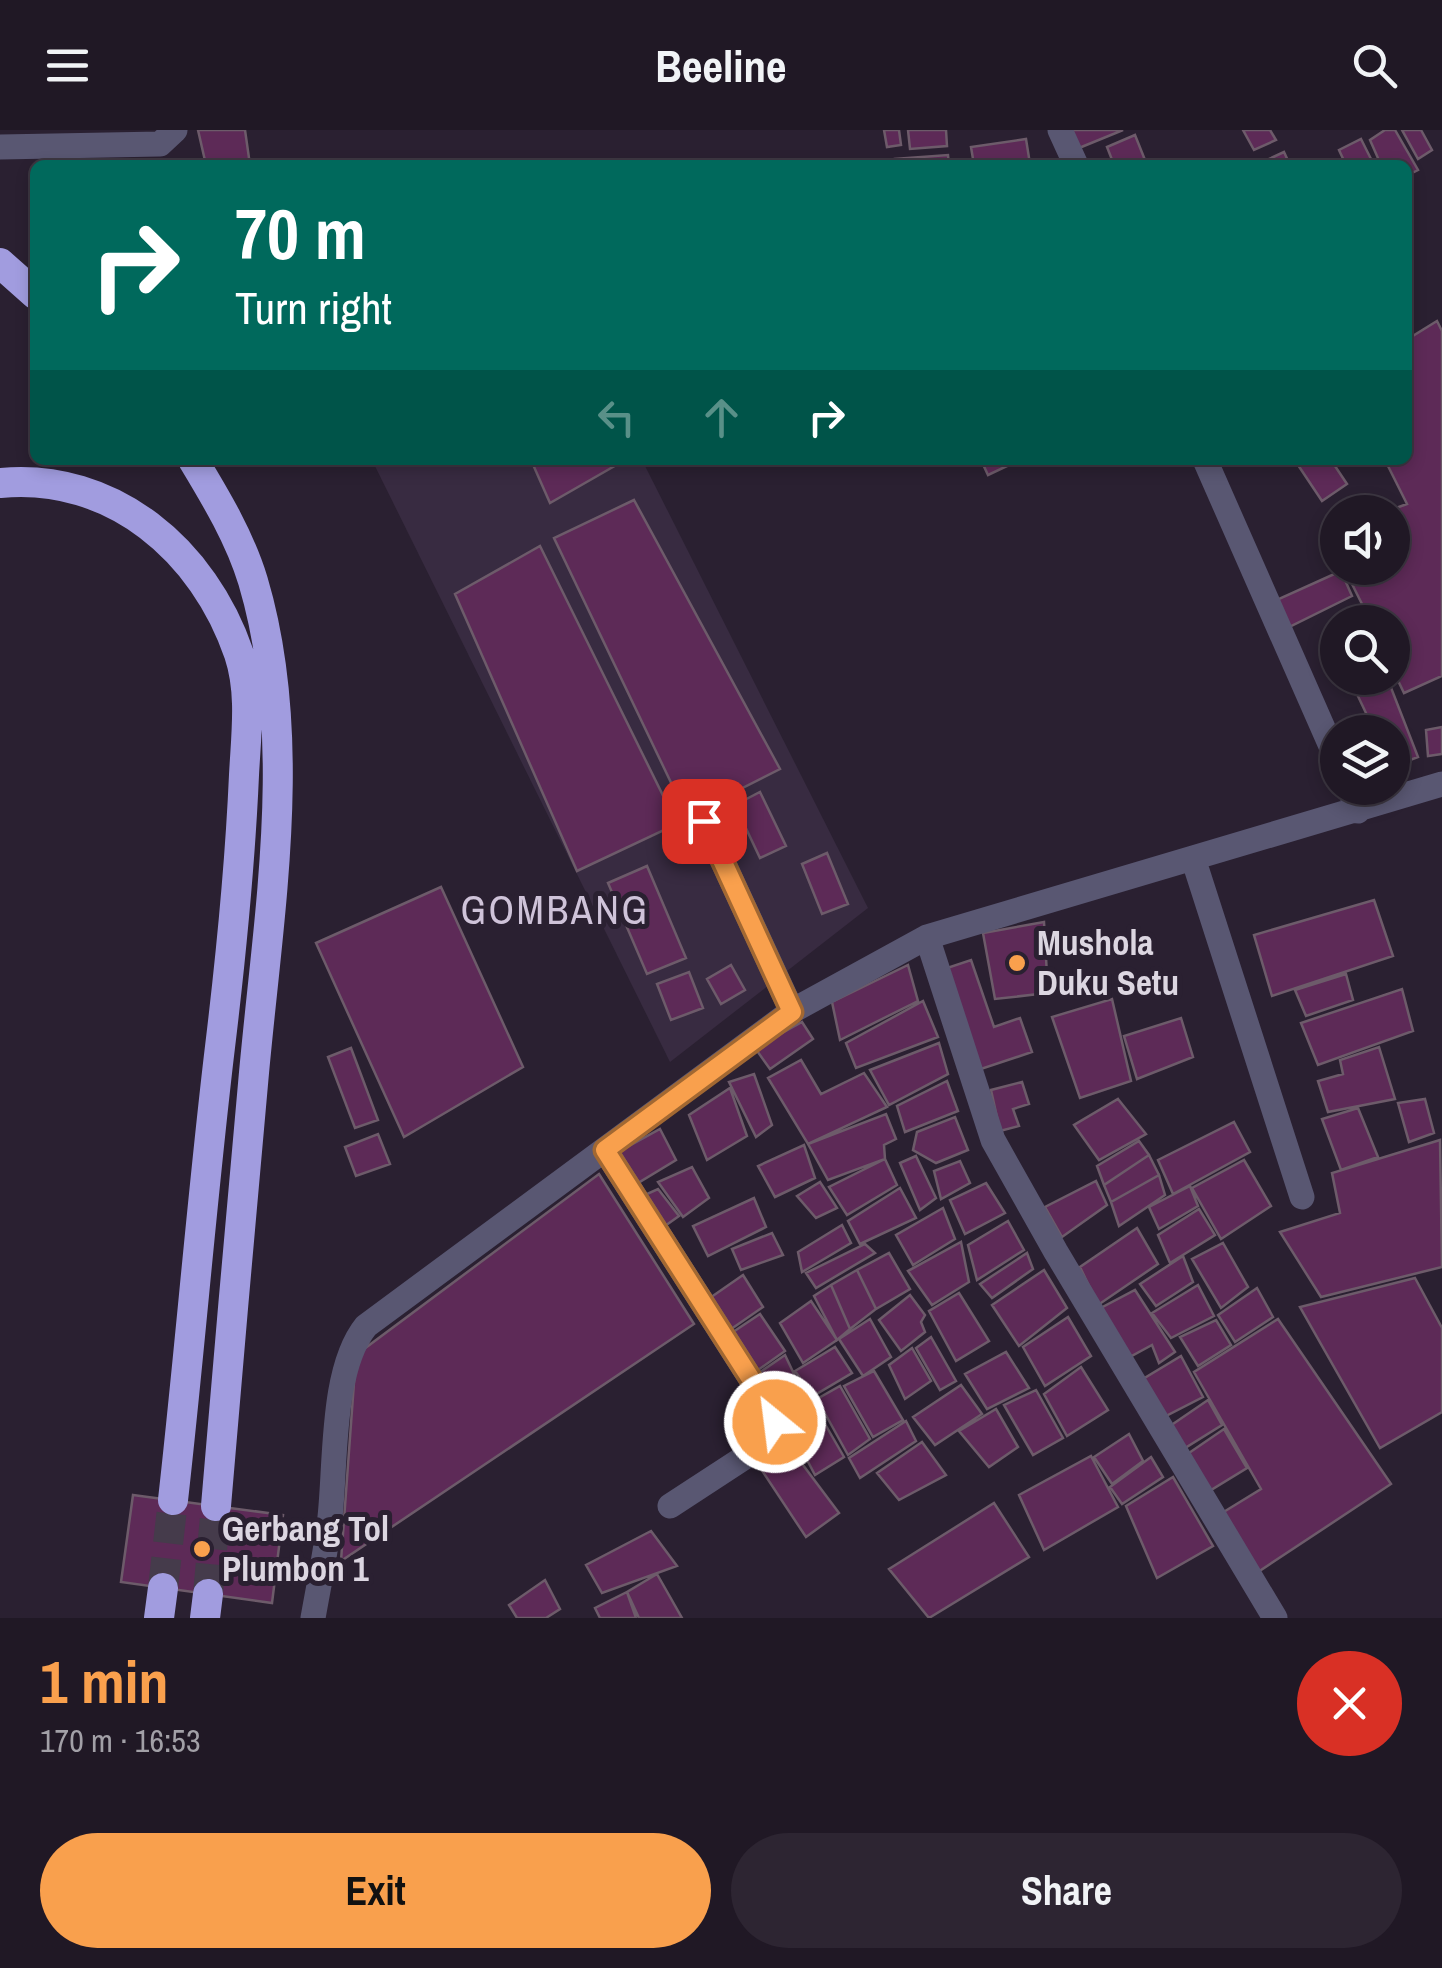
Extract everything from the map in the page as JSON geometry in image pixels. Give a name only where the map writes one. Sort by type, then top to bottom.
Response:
[{"type":"highway","points":[[0,263],[30,290]]},
{"type":"highway","points":[[195,465],[219,502],[253,580],[267,644],[276,722],[274,839],[216,1506]]},
{"type":"highway","points":[[0,483],[20,481],[73,487],[122,509],[180,550],[221,613],[240,656],[248,700],[236,929],[173,1500]]},
{"type":"street","points":[[0,147],[160,144],[175,130]]},
{"type":"street","points":[[1060,130],[1074,160]]},
{"type":"street","points":[[1207,465],[1320,721]]},
{"type":"street","points":[[1410,789],[1442,784]]},
{"type":"street","points":[[313,1618],[330,1522],[346,1363],[366,1326],[792,1012],[927,937],[1193,858],[1337,805]]},
{"type":"street","points":[[704,821],[792,1012]]},
{"type":"street","points":[[1193,858],[1302,1196]]},
{"type":"street","points":[[927,937],[993,1140],[1276,1618]]},
{"type":"street","points":[[605,1150],[775,1422],[770,1440],[670,1506]]},
{"type":"shaded area","points":[[374,465],[645,465],[868,908],[670,1062]]},
{"type":"building","points":[[198,130],[245,130],[249,160],[205,160]]},
{"type":"building","points":[[884,130],[899,130],[901,145],[887,147]]},
{"type":"building","points":[[908,130],[946,130],[947,146],[910,149]]},
{"type":"building","points":[[1072,130],[1123,130],[1079,148]]},
{"type":"building","points":[[1243,130],[1270,130],[1276,140],[1254,150]]},
{"type":"building","points":[[1385,130],[1395,130],[1418,170],[1412,173],[1412,160],[1379,160],[1370,140]]},
{"type":"building","points":[[1402,130],[1421,130],[1432,150],[1418,159]]},
{"type":"building","points":[[1135,135],[1145,160],[1112,160],[1107,147]]},
{"type":"building","points":[[1026,139],[1029,160],[973,160],[971,147]]},
{"type":"building","points":[[1361,139],[1372,160],[1344,160],[1339,150]]},
{"type":"building","points":[[1284,152],[1288,160],[1267,160]]},
{"type":"building","points":[[948,155],[948,160],[895,160]]},
{"type":"building","points":[[1437,321],[1442,331],[1442,676],[1410,690],[1410,605],[1362,605],[1352,585],[1410,585],[1410,495],[1402,495],[1388,465],[1412,465],[1412,337]]},
{"type":"building","points":[[533,465],[616,465],[550,503]]},
{"type":"building","points":[[983,465],[1009,465],[988,475]]},
{"type":"building","points":[[1298,465],[1334,465],[1347,484],[1320,498]]},
{"type":"building","points":[[634,500],[780,769],[687,816],[554,538]]},
{"type":"building","points":[[540,546],[677,824],[577,871],[455,594]]},
{"type":"building","points":[[1320,580],[1320,585],[1347,585],[1352,596],[1334,605],[1320,605],[1320,612],[1285,629],[1272,602]]},
{"type":"building","points":[[1357,695],[1394,695],[1402,715],[1367,715]]},
{"type":"building","points":[[1442,727],[1442,754],[1428,756],[1426,730]]},
{"type":"building","points":[[1410,736],[1418,757],[1410,760]]},
{"type":"building","points":[[760,792],[786,846],[760,858],[735,805]]},
{"type":"building","points":[[827,853],[848,904],[822,914],[802,864]]},
{"type":"building","points":[[647,866],[686,958],[647,974],[608,883]]},
{"type":"building","points":[[441,887],[523,1067],[404,1137],[316,943]]},
{"type":"building","points":[[1374,900],[1393,956],[1272,996],[1254,935]]},
{"type":"building","name":"Mushola Duku Setu","points":[[1044,922],[1048,993],[995,999],[983,933]]},
{"type":"building","points":[[971,960],[994,1027],[1020,1018],[1032,1052],[972,1072],[938,971]]},
{"type":"building","points":[[731,965],[745,990],[721,1004],[707,979]]},
{"type":"building","points":[[908,965],[918,1001],[840,1040],[832,1002]]},
{"type":"building","points":[[689,972],[703,1008],[671,1020],[657,984]]},
{"type":"building","points":[[1346,974],[1353,1000],[1306,1016],[1295,990]]},
{"type":"building","points":[[1402,989],[1413,1031],[1318,1065],[1301,1023]]},
{"type":"building","points":[[1112,999],[1131,1081],[1080,1098],[1052,1017]]},
{"type":"building","points":[[923,1001],[938,1037],[856,1068],[846,1043]]},
{"type":"building","points":[[1181,1018],[1193,1057],[1137,1079],[1124,1036]]},
{"type":"building","points":[[802,1022],[813,1039],[770,1069],[755,1048]]},
{"type":"building","points":[[939,1043],[948,1074],[889,1105],[870,1070]]},
{"type":"building","points":[[1379,1047],[1395,1099],[1328,1112],[1318,1081],[1343,1074],[1340,1060]]},
{"type":"building","points":[[351,1048],[378,1120],[355,1128],[328,1057]]},
{"type":"building","points":[[801,1060],[821,1094],[864,1073],[887,1107],[808,1144],[768,1078]]},
{"type":"building","points":[[754,1074],[772,1125],[756,1137],[729,1082]]},
{"type":"building","points":[[947,1081],[958,1111],[905,1132],[897,1106]]},
{"type":"building","points":[[1022,1082],[1029,1104],[1013,1109],[1019,1126],[1000,1131],[991,1090]]},
{"type":"building","points":[[730,1088],[747,1136],[707,1160],[689,1115]]},
{"type":"building","points":[[1118,1099],[1146,1134],[1099,1160],[1074,1125]]},
{"type":"building","points":[[1425,1099],[1434,1133],[1409,1142],[1398,1103]]},
{"type":"building","points":[[1358,1108],[1378,1157],[1341,1170],[1322,1119]]},
{"type":"building","points":[[886,1114],[896,1139],[884,1145],[885,1159],[828,1180],[808,1144]]},
{"type":"building","points":[[955,1117],[968,1150],[936,1163],[913,1150],[917,1132]]},
{"type":"building","points":[[1234,1122],[1250,1152],[1173,1194],[1158,1160]]},
{"type":"building","points":[[660,1129],[676,1160],[633,1186],[611,1156]]},
{"type":"building","points":[[378,1134],[390,1164],[356,1176],[345,1147]]},
{"type":"building","points":[[1440,1140],[1442,1267],[1321,1297],[1280,1232],[1340,1213],[1332,1173]]},
{"type":"building","points":[[1139,1141],[1149,1155],[1104,1185],[1097,1166]]},
{"type":"building","points":[[804,1145],[815,1178],[775,1197],[758,1166]]},
{"type":"building","points":[[1149,1155],[1159,1175],[1111,1202],[1104,1185]]},
{"type":"building","points":[[916,1156],[936,1198],[920,1210],[900,1163]]},
{"type":"building","points":[[885,1159],[897,1185],[847,1215],[829,1187]]},
{"type":"building","points":[[1244,1160],[1271,1206],[1221,1239],[1192,1188]]},
{"type":"building","points":[[960,1161],[970,1183],[941,1199],[934,1171]]},
{"type":"building","points":[[692,1167],[709,1198],[683,1217],[658,1182]]},
{"type":"building","points":[[599,1174],[694,1324],[341,1561],[356,1355]]},
{"type":"building","points":[[1159,1175],[1165,1195],[1119,1226],[1111,1202]]},
{"type":"building","points":[[1096,1181],[1107,1205],[1062,1237],[1045,1207]]},
{"type":"building","points":[[820,1182],[837,1208],[816,1218],[797,1196]]},
{"type":"building","points":[[986,1183],[1005,1213],[965,1234],[950,1200]]},
{"type":"building","points":[[1190,1186],[1198,1206],[1159,1229],[1149,1207]]},
{"type":"building","points":[[900,1188],[916,1218],[860,1244],[848,1221]]},
{"type":"building","points":[[658,1189],[679,1216],[662,1228],[638,1198]]},
{"type":"building","points":[[754,1198],[766,1227],[708,1256],[693,1226]]},
{"type":"building","points":[[943,1208],[955,1239],[913,1265],[896,1235]]},
{"type":"building","points":[[1199,1209],[1215,1235],[1170,1263],[1158,1235]]},
{"type":"building","points":[[1008,1221],[1024,1250],[977,1280],[968,1245]]},
{"type":"building","points":[[842,1225],[851,1243],[802,1272],[798,1252]]},
{"type":"building","points":[[1137,1228],[1158,1264],[1098,1305],[1080,1267]]},
{"type":"building","points":[[772,1233],[783,1255],[741,1270],[732,1249]]},
{"type":"building","points":[[961,1242],[969,1282],[932,1305],[908,1271]]},
{"type":"building","points":[[1223,1243],[1248,1287],[1221,1308],[1192,1259]]},
{"type":"building","points":[[865,1244],[875,1253],[816,1288],[806,1273]]},
{"type":"building","points":[[889,1253],[910,1289],[876,1309],[857,1270]]},
{"type":"building","points":[[1027,1253],[1033,1269],[992,1298],[980,1284]]},
{"type":"building","points":[[1183,1256],[1193,1282],[1156,1306],[1140,1284]]},
{"type":"building","points":[[857,1270],[876,1309],[850,1329],[831,1285]]},
{"type":"building","points":[[1044,1270],[1067,1308],[1019,1346],[992,1305]]},
{"type":"building","points":[[743,1275],[763,1307],[724,1334],[704,1302]]},
{"type":"building","points":[[1415,1278],[1442,1328],[1442,1412],[1380,1448],[1300,1307]]},
{"type":"building","points":[[831,1285],[850,1329],[837,1340],[814,1296]]},
{"type":"building","points":[[1198,1285],[1214,1316],[1171,1338],[1152,1313]]},
{"type":"building","points":[[1257,1288],[1273,1317],[1235,1342],[1218,1315]]},
{"type":"building","points":[[1135,1290],[1175,1352],[1159,1363],[1152,1345],[1126,1359],[1097,1310]]},
{"type":"building","points":[[959,1293],[989,1341],[956,1361],[929,1311]]},
{"type":"building","points":[[910,1295],[925,1315],[921,1322],[925,1332],[901,1351],[879,1320]]},
{"type":"building","points":[[811,1301],[837,1340],[803,1363],[780,1323]]},
{"type":"building","points":[[760,1314],[785,1351],[751,1375],[727,1336]]},
{"type":"building","points":[[1068,1317],[1091,1356],[1045,1386],[1023,1347]]},
{"type":"building","points":[[870,1319],[891,1357],[863,1376],[839,1339]]},
{"type":"building","points":[[1278,1319],[1391,1484],[1258,1572],[1217,1516],[1261,1489],[1194,1372]]},
{"type":"building","points":[[1216,1320],[1231,1345],[1198,1366],[1180,1337]]},
{"type":"building","points":[[931,1337],[956,1381],[940,1390],[916,1348]]},
{"type":"building","points":[[835,1347],[852,1373],[813,1396],[795,1371]]},
{"type":"building","points":[[912,1348],[931,1381],[905,1399],[889,1365]]},
{"type":"building","points":[[1006,1352],[1029,1388],[987,1409],[965,1374]]},
{"type":"building","points":[[785,1355],[804,1395],[777,1414],[756,1375]]},
{"type":"building","points":[[1181,1356],[1203,1397],[1158,1420],[1138,1382]]},
{"type":"building","points":[[1081,1367],[1108,1410],[1067,1436],[1044,1394]]},
{"type":"building","points":[[874,1371],[903,1420],[873,1437],[844,1386]]},
{"type":"building","points":[[961,1385],[982,1414],[935,1445],[913,1417]]},
{"type":"building","points":[[840,1386],[870,1439],[848,1455],[817,1399]]},
{"type":"building","points":[[1036,1390],[1063,1438],[1033,1455],[1004,1405]]},
{"type":"building","points":[[810,1398],[844,1457],[815,1475],[783,1414]]},
{"type":"building","points":[[1208,1400],[1222,1425],[1177,1453],[1170,1426]]},
{"type":"building","points":[[996,1409],[1018,1447],[989,1467],[959,1431]]},
{"type":"building","points":[[906,1421],[916,1441],[860,1478],[849,1458]]},
{"type":"building","points":[[1224,1429],[1247,1468],[1211,1490],[1186,1455]]},
{"type":"building","points":[[1129,1434],[1143,1461],[1112,1484],[1094,1457]]},
{"type":"building","points":[[922,1442],[946,1475],[899,1500],[877,1473]]},
{"type":"building","points":[[788,1445],[839,1513],[806,1537],[757,1463]]},
{"type":"building","points":[[1091,1456],[1118,1507],[1044,1550],[1019,1495]]},
{"type":"building","points":[[1151,1457],[1163,1477],[1122,1504],[1110,1487]]},
{"type":"building","points":[[1173,1477],[1213,1546],[1157,1578],[1126,1506]]},
{"type":"building","name":"Gerbang Tol Plumbon 1","points":[[133,1495],[283,1515],[272,1603],[121,1582]]},
{"type":"building","points":[[994,1503],[1029,1557],[929,1618],[889,1569]]},
{"type":"building","points":[[651,1531],[677,1566],[602,1593],[586,1565]]},
{"type":"building","points":[[657,1574],[682,1618],[639,1618],[627,1592]]},
{"type":"building","points":[[545,1580],[560,1609],[546,1618],[517,1618],[509,1605]]},
{"type":"building","points":[[627,1592],[636,1618],[600,1618],[595,1608]]},
{"type":"tunnel","points":[[163,1588],[173,1500]]},
{"type":"tunnel","points":[[208,1594],[216,1506]]},
{"type":"place","name":"Mushola Duku Setu","points":[[1017,963]]},
{"type":"place","name":"Gerbang Tol Plumbon 1","points":[[202,1549]]},
{"type":"district","name":"GOMBANG","points":[[555,910]]},
{"type":"route","points":[[704,821],[792,1012],[605,1150],[775,1422]]}]
